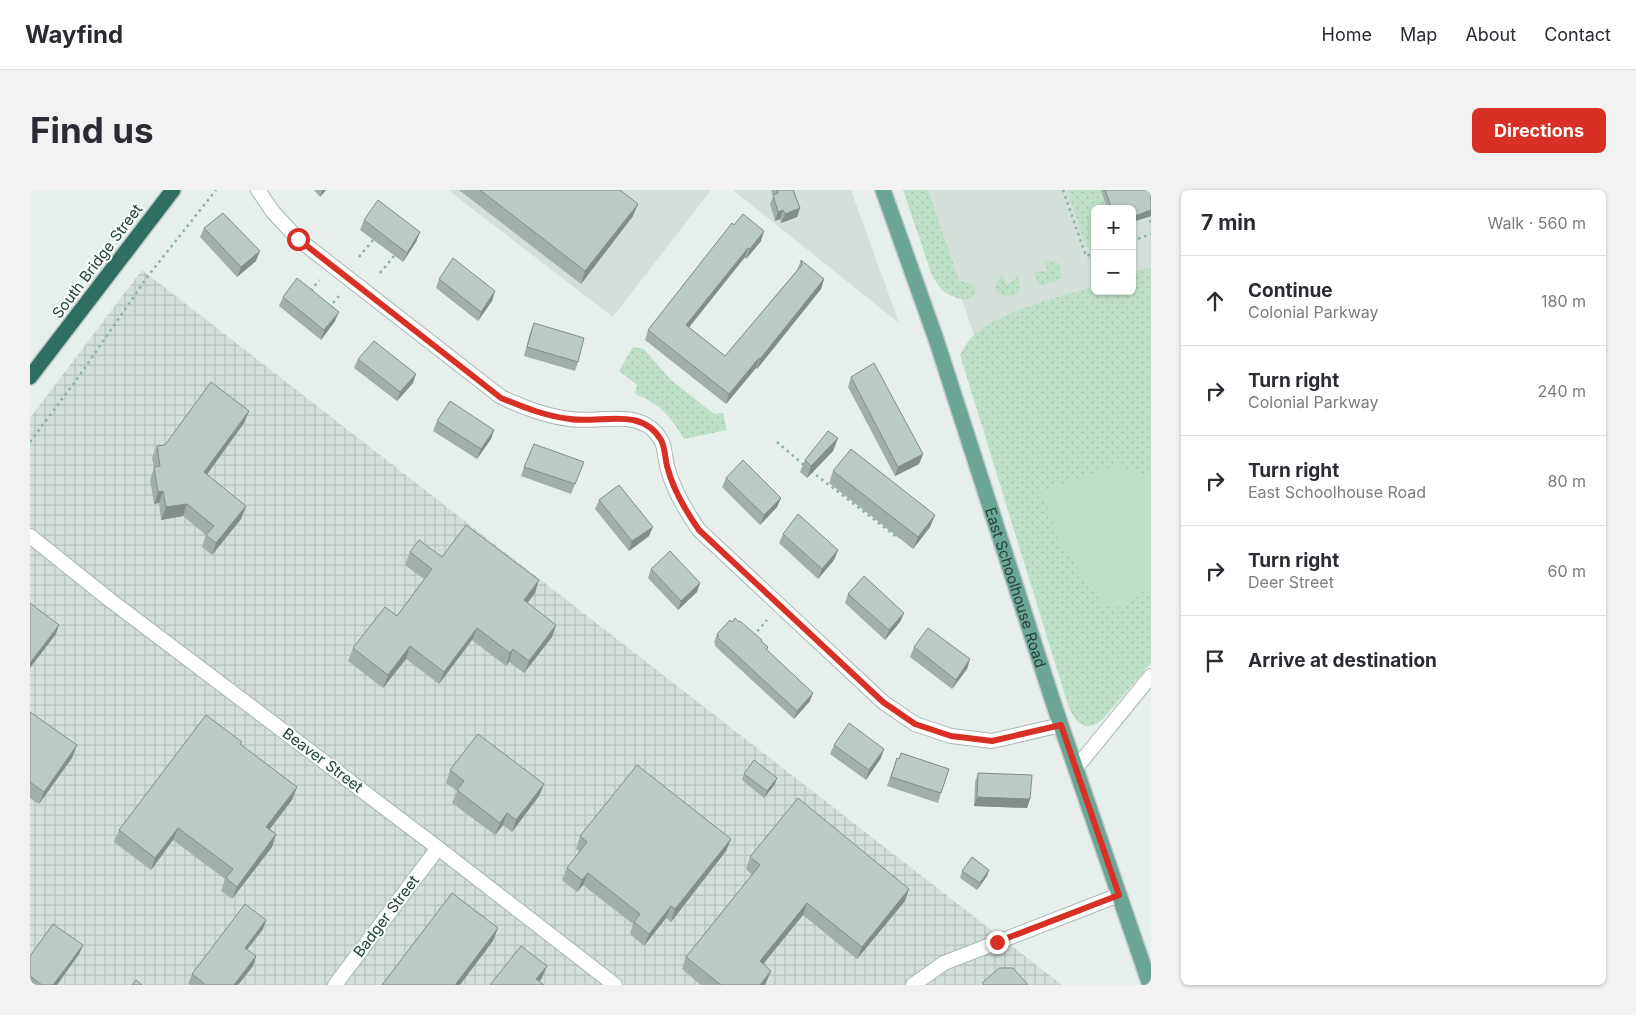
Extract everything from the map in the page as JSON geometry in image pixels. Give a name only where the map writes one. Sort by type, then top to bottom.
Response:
[{"type":"highway","name":"South Bridge Street","points":[[30,377],[173,190]]},
{"type":"main road","name":"East Schoolhouse Road","points":[[883,190],[936,339],[1061,725],[1150,985]]},
{"type":"street","points":[[258,190],[273,212],[298,239],[501,398],[533,411],[571,420],[635,419],[651,427],[662,441],[667,466],[678,497],[699,530],[883,702],[915,724],[951,736],[992,741],[1061,725]]},
{"type":"street","name":"Beaver Street","points":[[30,536],[110,600],[616,985]]},
{"type":"street","points":[[1076,768],[1151,676]]},
{"type":"street","name":"Badger Street","points":[[335,985],[438,848]]},
{"type":"street","points":[[913,985],[944,963],[1119,895]]},
{"type":"path","points":[[30,442],[77,379],[148,276],[216,190]]},
{"type":"path","points":[[1063,190],[1086,256],[1091,254]]},
{"type":"path","points":[[1136,240],[1151,234]]},
{"type":"path","points":[[359,257],[373,240]]},
{"type":"path","points":[[380,274],[394,256]]},
{"type":"path","points":[[307,296],[319,280]]},
{"type":"path","points":[[327,311],[339,296]]},
{"type":"path","points":[[777,442],[807,468],[898,537]]},
{"type":"path","points":[[752,641],[750,639],[767,620]]},
{"type":"shaded area","points":[[448,190],[711,190],[613,317]]},
{"type":"shaded area","points":[[733,190],[851,190],[899,323]]},
{"type":"shaded area","points":[[925,190],[1151,190],[1151,640],[1093,688]]},
{"type":"shaded area","points":[[142,270],[1062,985],[30,985],[30,418]]},
{"type":"green space","points":[[903,190],[928,190],[959,281],[972,284],[976,288],[975,294],[972,297],[962,299],[951,296],[942,290],[936,282],[931,273]]},
{"type":"green space","points":[[1067,190],[1101,190],[1106,205],[1091,205],[1091,249],[1090,246],[1086,247]]},
{"type":"green space","points":[[1045,260],[1059,263],[1061,278],[1039,286],[1034,272],[1046,271]]},
{"type":"green space","points":[[1151,267],[1151,663],[1103,719],[1097,724],[1086,726],[1077,721],[1068,705],[960,355],[976,333],[1002,318],[1033,305],[1091,287],[1091,295],[1136,295],[1136,272]]},
{"type":"green space","points":[[1002,273],[1007,284],[1010,284],[1016,277],[1019,278],[1020,289],[1016,295],[1005,296],[997,293],[995,285]]},
{"type":"green space","points":[[633,347],[644,349],[670,379],[714,414],[723,413],[727,430],[684,439],[664,412],[652,402],[635,394],[637,385],[619,371]]},
{"type":"green space","points":[[1114,466],[1151,478],[1151,586],[1121,608],[1103,604],[1060,542],[1042,492]]},
{"type":"building","points":[[480,190],[620,190],[638,204],[585,271]]},
{"type":"building","points":[[777,190],[793,190],[800,208],[785,214],[783,210],[778,212],[773,195],[778,193]]},
{"type":"building","points":[[1105,190],[1151,190],[1151,210],[1136,216],[1136,205],[1111,205]]},
{"type":"building","points":[[378,200],[420,232],[407,253],[364,220]]},
{"type":"building","points":[[223,213],[260,251],[241,267],[204,228]]},
{"type":"building","points":[[743,214],[764,231],[686,325],[725,356],[802,265],[801,260],[824,279],[760,359],[729,394],[648,330],[732,223],[734,225]]},
{"type":"building","points":[[453,258],[495,291],[481,312],[439,279]]},
{"type":"building","points":[[297,278],[339,312],[324,330],[283,297]]},
{"type":"building","points":[[534,323],[584,338],[578,362],[527,347]]},
{"type":"building","points":[[374,341],[416,374],[400,392],[358,359]]},
{"type":"building","points":[[874,363],[923,454],[898,467],[851,377]]},
{"type":"building","points":[[211,382],[249,411],[204,472],[246,506],[216,543],[206,535],[214,526],[187,504],[166,507],[163,491],[158,492],[154,467],[160,466],[157,446],[165,445]]},
{"type":"building","points":[[450,401],[494,430],[481,449],[437,421]]},
{"type":"building","points":[[828,431],[838,438],[811,466],[805,460]]},
{"type":"building","points":[[534,444],[584,462],[575,484],[524,467]]},
{"type":"building","points":[[851,449],[935,515],[918,537],[833,471]]},
{"type":"building","points":[[743,460],[781,498],[764,515],[726,478]]},
{"type":"building","points":[[619,485],[653,527],[632,541],[599,500]]},
{"type":"building","points":[[798,514],[838,550],[822,569],[783,534]]},
{"type":"building","points":[[466,525],[539,580],[524,600],[556,625],[529,661],[513,649],[510,653],[477,628],[444,672],[410,646],[388,675],[353,648],[385,607],[397,616],[432,569],[410,552],[419,540],[442,557]]},
{"type":"building","points":[[670,551],[700,583],[681,601],[651,569]]},
{"type":"building","points":[[864,576],[904,613],[889,630],[848,594]]},
{"type":"building","points":[[30,603],[59,625],[30,663]]},
{"type":"building","points":[[735,618],[762,640],[768,647],[766,649],[813,693],[797,711],[717,637],[719,636],[717,634],[730,620],[732,622]]},
{"type":"building","points":[[928,628],[970,659],[956,680],[914,647]]},
{"type":"building","points":[[30,712],[77,745],[44,792],[30,782]]},
{"type":"building","points":[[206,715],[242,742],[240,744],[297,787],[266,827],[276,834],[237,887],[226,878],[233,869],[178,828],[155,858],[119,830]]},
{"type":"building","points":[[849,723],[884,749],[869,770],[834,745]]},
{"type":"building","points":[[478,734],[544,784],[516,820],[507,813],[500,823],[457,790],[464,781],[450,770]]},
{"type":"building","points":[[901,753],[949,769],[941,793],[891,777],[897,758],[899,759]]},
{"type":"building","points":[[754,760],[777,778],[767,791],[744,774]]},
{"type":"building","points":[[637,765],[731,839],[675,909],[671,906],[649,934],[634,922],[640,914],[588,873],[582,880],[567,868],[587,842],[580,836]]},
{"type":"building","points":[[978,773],[1032,775],[1030,799],[977,797]]},
{"type":"building","points":[[798,798],[909,889],[862,947],[807,903],[760,961],[771,971],[760,985],[721,985],[686,957],[760,865],[750,857]]},
{"type":"building","points":[[972,857],[989,870],[980,883],[962,871]]},
{"type":"building","points":[[452,893],[498,928],[455,985],[382,985]]},
{"type":"building","points":[[245,904],[266,920],[245,948],[256,956],[234,985],[206,985],[192,974]]},
{"type":"building","points":[[53,924],[83,945],[53,985],[42,985],[30,976],[30,956]]},
{"type":"building","points":[[521,946],[547,966],[536,979],[544,985],[490,985]]},
{"type":"building","points":[[999,968],[1013,968],[1028,985],[984,985],[982,983]]},
{"type":"building","points":[[136,980],[142,985],[132,985]]},
{"type":"route","points":[[298,239],[501,398],[533,411],[571,420],[635,419],[651,427],[662,441],[667,466],[678,497],[699,530],[883,702],[915,724],[951,736],[992,741],[1061,725],[1119,895],[997,942]]}]
